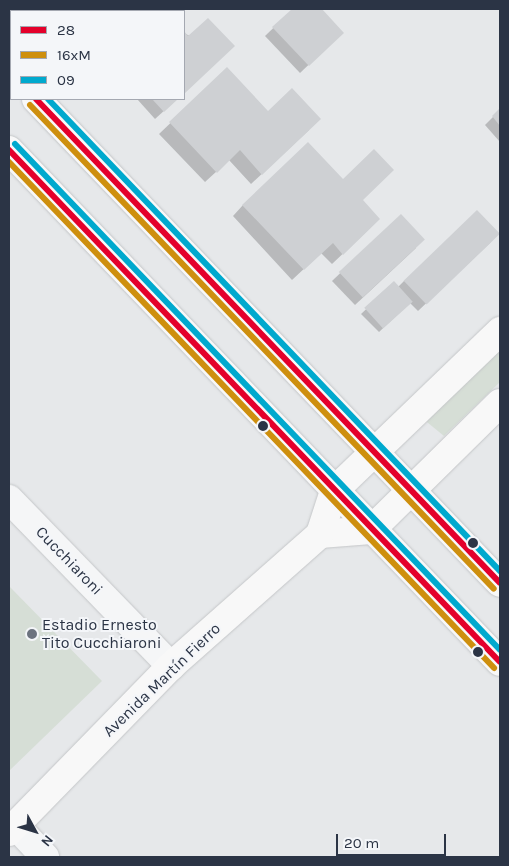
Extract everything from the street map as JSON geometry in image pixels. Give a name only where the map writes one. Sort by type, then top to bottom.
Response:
[{"type":"main road","points":[[37,100],[500,583]]},
{"type":"main road","points":[[9,150],[274,424],[371,530],[500,662]]},
{"type":"main road","points":[[500,331],[375,454],[334,491],[320,534],[371,530],[500,403]]},
{"type":"main road","name":"Avenida Martín Fierro","points":[[12,828],[171,666],[320,534]]},
{"type":"street","name":"Cucchiaroni","points":[[9,499],[171,666]]},
{"type":"street","points":[[12,828],[45,857]]},
{"type":"shaded area","points":[[500,342],[500,382],[444,436],[422,418]]},
{"type":"shaded area","name":"Estadio Ernesto Tito Cucchiaroni","points":[[9,586],[102,681],[9,771]]},
{"type":"building","points":[[292,9],[322,9],[344,33],[309,66],[272,27]]},
{"type":"building","points":[[208,18],[235,46],[185,93],[185,32],[188,36]]},
{"type":"building","points":[[227,67],[268,111],[292,88],[321,119],[262,175],[240,150],[217,173],[169,122]]},
{"type":"building","points":[[153,100],[177,100],[164,112]]},
{"type":"building","points":[[500,108],[500,126],[492,116]]},
{"type":"building","points":[[308,142],[343,179],[374,149],[394,170],[363,200],[380,219],[343,255],[333,243],[304,270],[242,205]]},
{"type":"building","points":[[477,210],[500,234],[427,305],[404,281]]},
{"type":"building","points":[[401,214],[425,240],[363,298],[339,272]]},
{"type":"building","points":[[394,281],[413,302],[383,329],[364,308]]},
{"type":"transit line","name":"28","points":[[37,100],[500,583]]},
{"type":"transit line","name":"09","points":[[49,100],[500,571]]},
{"type":"transit line","name":"16xM","points":[[30,105],[494,589]]},
{"type":"transit line","name":"09","points":[[15,144],[500,650]]},
{"type":"transit line","name":"28","points":[[9,150],[500,662]]},
{"type":"transit line","name":"16xM","points":[[9,162],[494,668]]},
{"type":"place","name":"Estadio Ernesto Tito Cucchiaroni","points":[[32,634]]}]
